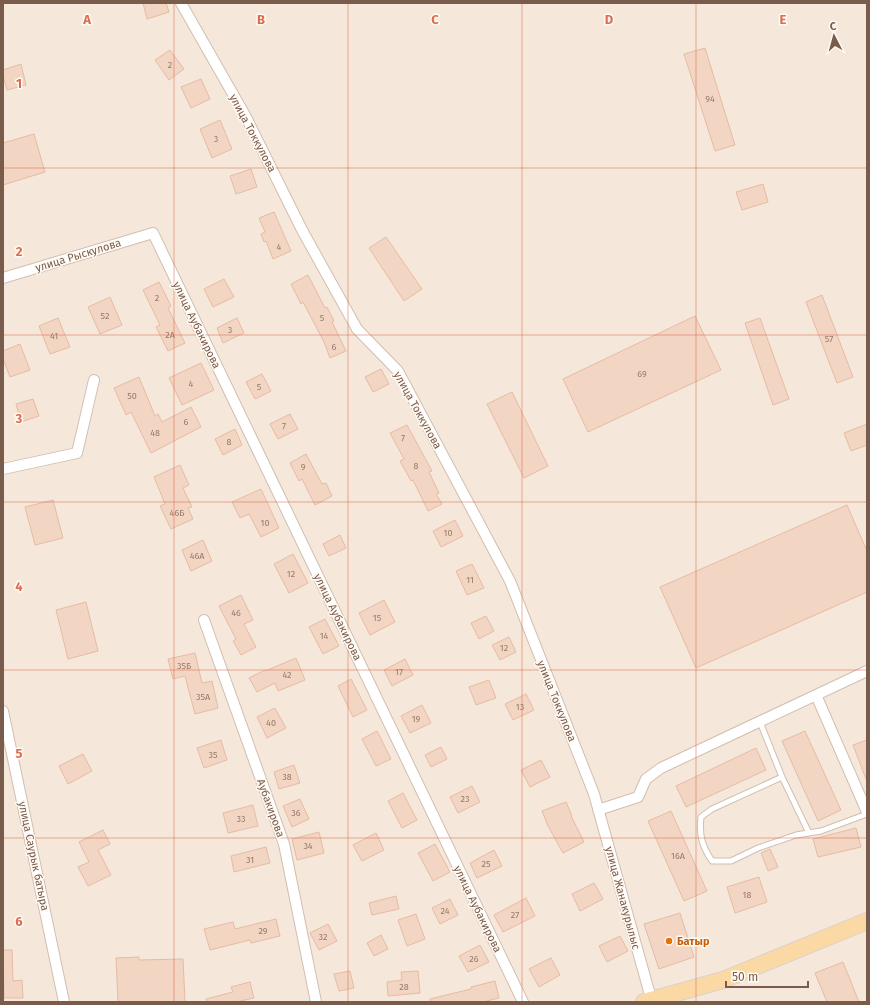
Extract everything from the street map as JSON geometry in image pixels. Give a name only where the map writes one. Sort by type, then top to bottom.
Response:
[{"type":"main road","points":[[649,1001],[723,980],[867,921]]},
{"type":"street","name":"улица Токкулова","points":[[181,3],[246,117],[302,230],[357,329],[398,371],[510,581],[594,794]]},
{"type":"street","name":"улица Рыскулова","points":[[3,278],[153,233]]},
{"type":"street","name":"улица Аубакирова","points":[[153,233],[523,1002]]},
{"type":"street","points":[[3,469],[77,453],[94,380]]},
{"type":"street","name":"Аубакирова","points":[[204,620],[284,844],[316,1002]]},
{"type":"street","points":[[598,810],[638,797],[646,779],[661,768],[867,671]]},
{"type":"street","points":[[816,695],[867,813]]},
{"type":"street","name":"улица Саурык батыра","points":[[3,711],[64,1002]]},
{"type":"street","name":"улица Жанакурылыс","points":[[594,794],[649,1001]]},
{"type":"lane","points":[[760,722],[782,776],[809,833]]},
{"type":"lane","points":[[782,776],[712,809],[701,817],[699,832],[704,849],[712,861],[731,861],[758,848],[796,834],[821,831],[867,813]]},
{"type":"shaded area","points":[[3,3],[867,3],[867,1002],[3,1002]]},
{"type":"building","points":[[143,3],[166,3],[169,12],[147,19]]},
{"type":"building","points":[[705,48],[735,145],[715,151],[684,54]]},
{"type":"building","points":[[170,50],[184,69],[169,80],[155,60]]},
{"type":"building","points":[[21,64],[26,85],[7,90],[3,70]]},
{"type":"building","points":[[201,79],[210,99],[191,108],[181,87]]},
{"type":"building","points":[[220,120],[232,149],[212,158],[200,129]]},
{"type":"building","points":[[34,134],[45,172],[3,185],[3,143]]},
{"type":"building","points":[[251,169],[257,187],[236,194],[230,176]]},
{"type":"building","points":[[763,184],[768,202],[742,210],[736,192]]},
{"type":"building","points":[[274,212],[291,251],[273,259],[266,241],[264,242],[261,234],[265,232],[259,218]]},
{"type":"building","points":[[386,237],[422,289],[404,301],[369,248]]},
{"type":"building","points":[[308,275],[325,308],[327,307],[334,321],[332,322],[346,351],[330,358],[324,342],[303,302],[301,304],[291,284]]},
{"type":"building","points":[[224,279],[234,297],[213,307],[204,289]]},
{"type":"building","points":[[159,282],[171,306],[168,308],[185,343],[168,351],[156,327],[160,325],[143,290]]},
{"type":"building","points":[[822,295],[853,377],[837,383],[806,302]]},
{"type":"building","points":[[110,297],[122,325],[100,334],[88,307]]},
{"type":"building","points":[[695,316],[721,370],[588,432],[563,379]]},
{"type":"building","points":[[58,318],[70,347],[50,354],[39,326]]},
{"type":"building","points":[[237,318],[244,333],[223,343],[217,328]]},
{"type":"building","points":[[760,318],[789,399],[773,405],[745,323]]},
{"type":"building","points":[[20,344],[30,370],[10,377],[3,359],[3,351]]},
{"type":"building","points":[[201,363],[214,390],[182,405],[169,378]]},
{"type":"building","points":[[381,369],[389,384],[373,392],[365,377]]},
{"type":"building","points":[[262,374],[271,391],[255,399],[246,382]]},
{"type":"building","points":[[139,377],[155,416],[158,414],[162,422],[191,407],[201,427],[151,453],[131,412],[126,415],[114,388]]},
{"type":"building","points":[[512,392],[548,466],[524,478],[487,404]]},
{"type":"building","points":[[33,399],[39,416],[21,422],[16,404]]},
{"type":"building","points":[[290,414],[298,429],[278,439],[270,424]]},
{"type":"building","points":[[867,424],[867,445],[851,451],[844,433]]},
{"type":"building","points":[[407,425],[432,471],[429,472],[439,493],[436,494],[442,504],[428,511],[413,480],[411,481],[400,461],[404,459],[390,433]]},
{"type":"building","points":[[235,429],[242,445],[223,455],[215,439]]},
{"type":"building","points":[[306,454],[322,484],[326,483],[332,496],[315,505],[302,479],[299,481],[290,463]]},
{"type":"building","points":[[180,465],[189,485],[183,488],[192,507],[188,508],[193,519],[171,529],[160,506],[165,504],[154,477]]},
{"type":"building","points":[[261,489],[279,528],[261,537],[249,514],[240,518],[232,502]]},
{"type":"building","points":[[53,500],[63,538],[35,545],[25,507]]},
{"type":"building","points":[[847,505],[867,551],[867,592],[696,668],[660,587]]},
{"type":"building","points":[[455,520],[463,536],[441,547],[433,531]]},
{"type":"building","points":[[340,535],[346,548],[329,556],[323,544]]},
{"type":"building","points":[[203,540],[212,561],[191,571],[182,550]]},
{"type":"building","points":[[293,554],[308,583],[289,593],[274,564]]},
{"type":"building","points":[[472,564],[484,588],[467,595],[456,571]]},
{"type":"building","points":[[241,595],[253,620],[244,624],[256,647],[241,655],[233,641],[236,639],[219,606]]},
{"type":"building","points":[[384,600],[395,622],[370,635],[359,613]]},
{"type":"building","points":[[86,602],[98,651],[68,659],[56,610]]},
{"type":"building","points":[[486,616],[494,631],[479,639],[471,623]]},
{"type":"building","points":[[325,619],[339,646],[323,654],[309,627]]},
{"type":"building","points":[[509,637],[516,652],[500,660],[492,645]]},
{"type":"building","points":[[195,653],[202,683],[212,681],[218,708],[195,714],[185,676],[173,679],[168,659]]},
{"type":"building","points":[[296,658],[305,680],[278,691],[275,683],[257,692],[249,678]]},
{"type":"building","points":[[405,659],[413,675],[392,686],[384,670]]},
{"type":"building","points":[[351,679],[367,710],[353,717],[338,686]]},
{"type":"building","points":[[489,680],[496,698],[476,705],[469,687]]},
{"type":"building","points":[[526,694],[534,710],[513,720],[505,704]]},
{"type":"building","points":[[422,705],[431,723],[410,733],[401,716]]},
{"type":"building","points":[[275,708],[286,728],[267,738],[257,717]]},
{"type":"building","points":[[377,731],[391,759],[376,766],[362,739]]},
{"type":"building","points":[[805,731],[841,810],[818,821],[782,741]]},
{"type":"building","points":[[221,740],[227,760],[204,768],[197,748]]},
{"type":"building","points":[[867,740],[867,779],[866,779],[853,745]]},
{"type":"building","points":[[441,747],[447,759],[431,767],[425,755]]},
{"type":"building","points":[[756,748],[766,770],[686,807],[676,786]]},
{"type":"building","points":[[83,754],[92,771],[68,784],[59,766]]},
{"type":"building","points":[[541,760],[550,777],[530,787],[521,770]]},
{"type":"building","points":[[294,765],[300,783],[279,789],[274,772]]},
{"type":"building","points":[[472,786],[480,802],[458,813],[450,797]]},
{"type":"building","points":[[403,793],[417,820],[402,828],[388,801]]},
{"type":"building","points":[[300,799],[309,819],[292,827],[283,806]]},
{"type":"building","points":[[566,802],[584,842],[563,853],[548,826],[542,811]]},
{"type":"building","points":[[253,805],[258,826],[228,833],[223,813]]},
{"type":"building","points":[[671,811],[707,891],[684,901],[648,821]]},
{"type":"building","points":[[856,828],[861,847],[818,857],[813,839]]},
{"type":"building","points":[[103,830],[110,844],[98,850],[111,875],[88,886],[78,867],[89,862],[79,842]]},
{"type":"building","points":[[319,832],[324,853],[297,860],[292,839]]},
{"type":"building","points":[[376,833],[384,850],[362,861],[353,845]]},
{"type":"building","points":[[435,844],[450,872],[433,881],[418,853]]},
{"type":"building","points":[[266,847],[270,863],[234,872],[231,856]]},
{"type":"building","points":[[770,849],[778,867],[768,871],[761,853]]},
{"type":"building","points":[[494,850],[502,866],[477,878],[470,863]]},
{"type":"building","points":[[759,877],[767,902],[735,913],[727,887]]},
{"type":"building","points":[[594,883],[603,899],[580,911],[572,894]]},
{"type":"building","points":[[396,896],[399,909],[372,915],[369,903]]},
{"type":"building","points":[[526,898],[535,916],[503,932],[494,915]]},
{"type":"building","points":[[450,899],[458,915],[440,924],[432,908]]},
{"type":"building","name":"Батыр","points":[[680,913],[694,957],[659,969],[644,924]]},
{"type":"building","points":[[416,914],[425,939],[407,946],[398,920]]},
{"type":"building","points":[[276,919],[280,936],[251,943],[250,940],[210,950],[204,929],[233,922],[235,929]]},
{"type":"building","points":[[328,924],[337,941],[319,950],[310,933]]},
{"type":"building","points":[[381,935],[388,949],[374,956],[367,943]]},
{"type":"building","points":[[620,936],[628,951],[607,962],[599,946]]},
{"type":"building","points":[[480,945],[489,962],[468,972],[459,956]]},
{"type":"building","points":[[3,950],[12,950],[13,981],[22,980],[23,998],[4,998]]},
{"type":"building","points":[[139,957],[139,960],[183,959],[185,1002],[118,1002],[116,958]]},
{"type":"building","points":[[551,958],[560,975],[539,987],[529,969]]},
{"type":"building","points":[[843,962],[859,1002],[827,1002],[815,973]]},
{"type":"building","points":[[350,971],[354,988],[339,991],[334,974]]},
{"type":"building","points":[[418,971],[420,993],[388,996],[387,982],[402,980],[401,972]]},
{"type":"building","points":[[495,981],[499,998],[483,1002],[430,1002],[430,999],[471,989],[471,987]]},
{"type":"building","points":[[250,982],[254,998],[236,1002],[207,1002],[206,999],[233,992],[231,987]]},
{"type":"place","name":"Батыр","points":[[669,941]]}]
